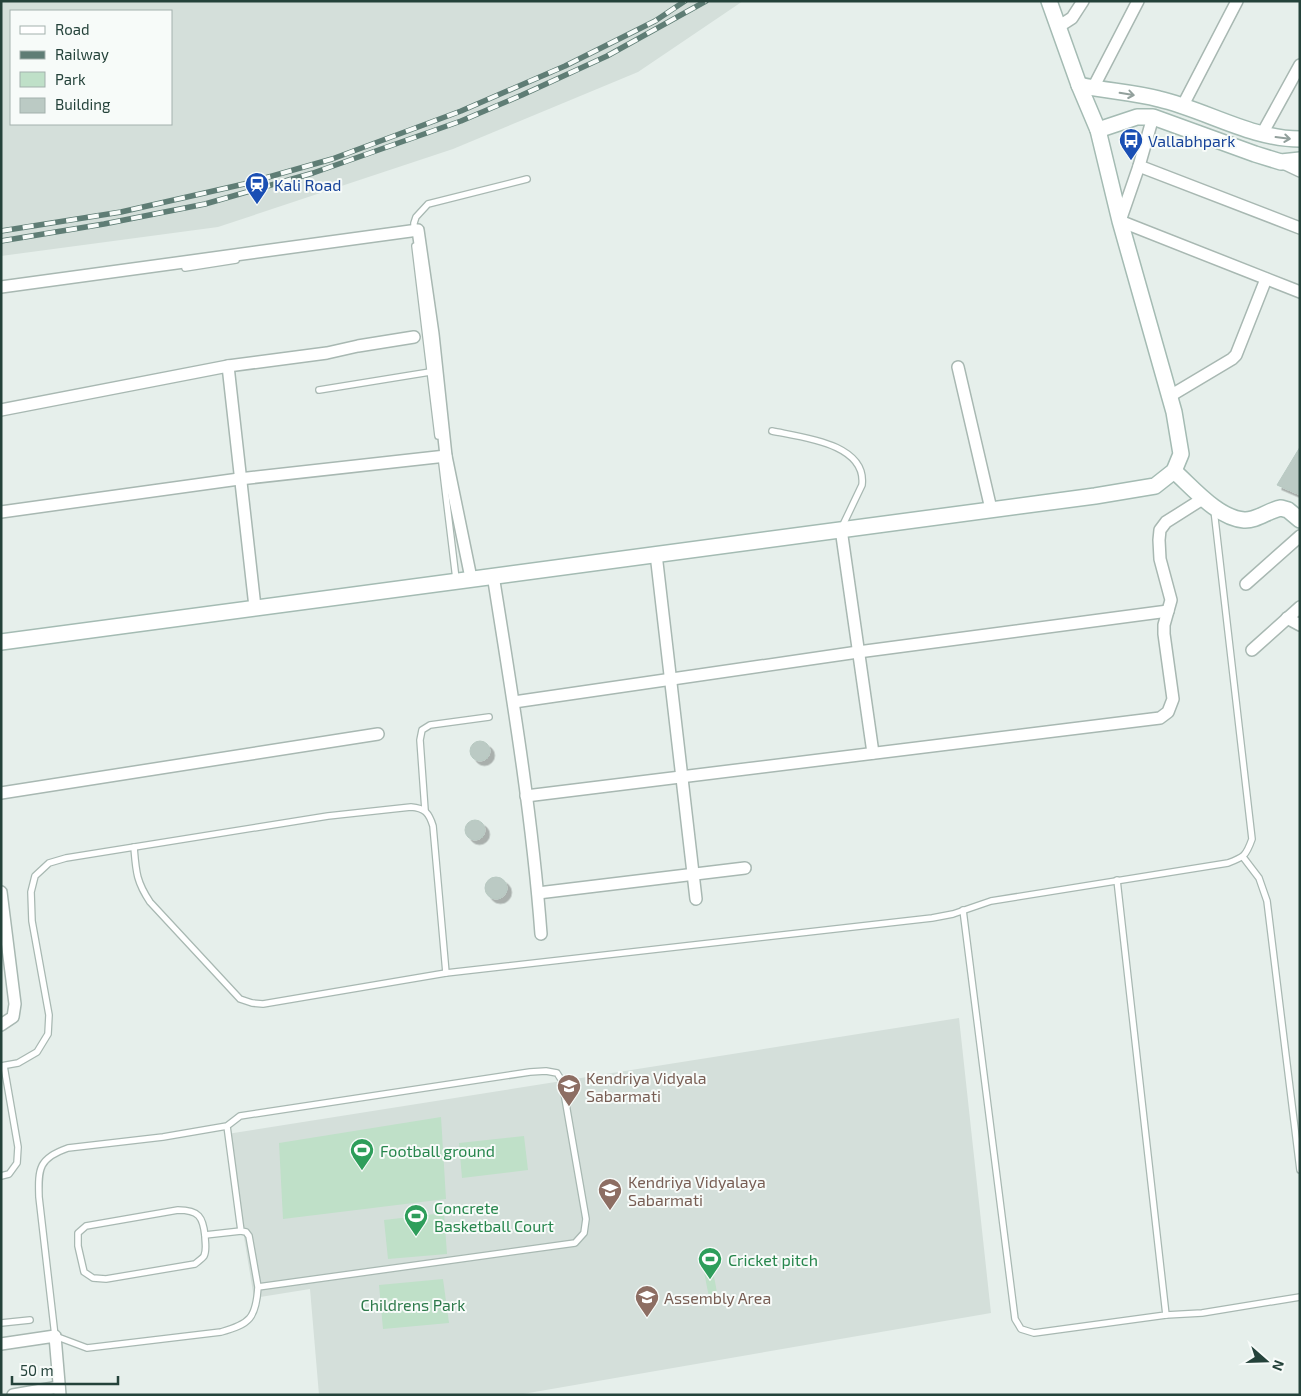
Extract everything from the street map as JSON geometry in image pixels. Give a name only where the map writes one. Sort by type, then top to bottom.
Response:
[{"type":"main road","points":[[1,642],[255,606],[1155,486],[1174,472],[1181,454],[1174,412],[1120,221],[1086,87],[1058,27],[1049,1]]},
{"type":"main road","points":[[1086,87],[1160,99],[1262,134],[1283,139],[1300,139]]},
{"type":"main road","points":[[1098,130],[1137,117],[1153,117],[1281,162],[1300,160]]},
{"type":"main road","points":[[1174,472],[1208,502],[1229,516],[1244,520],[1256,518],[1281,508],[1288,510],[1300,520]]},
{"type":"street","points":[[1058,27],[1072,18],[1082,1]]},
{"type":"street","points":[[1086,87],[1138,1]]},
{"type":"street","points":[[1182,107],[1237,1]]},
{"type":"street","points":[[1262,134],[1300,65]]},
{"type":"street","points":[[1153,117],[1120,221],[1300,292]]},
{"type":"street","points":[[1281,162],[1300,172]]},
{"type":"street","points":[[1139,166],[1300,228]]},
{"type":"street","points":[[1,286],[418,230],[432,334],[444,456],[464,579]]},
{"type":"street","points":[[1170,396],[1236,355],[1266,279]]},
{"type":"street","points":[[1,410],[228,366],[328,353],[414,337]]},
{"type":"street","points":[[228,366],[255,606]]},
{"type":"street","points":[[958,366],[991,509]]},
{"type":"street","points":[[1,512],[240,480],[444,456]]},
{"type":"street","points":[[526,796],[1160,718],[1168,712],[1173,699],[1164,634],[1164,626],[1171,600],[1160,559],[1160,530],[1166,522],[1208,502]]},
{"type":"street","points":[[841,529],[873,753]]},
{"type":"street","points":[[1246,584],[1300,536]]},
{"type":"street","points":[[656,554],[696,899]]},
{"type":"street","points":[[493,575],[514,702],[538,893],[541,934]]},
{"type":"street","points":[[1252,650],[1300,607]]},
{"type":"street","points":[[514,702],[858,652],[1168,612]]},
{"type":"street","points":[[1288,618],[1300,625]]},
{"type":"street","points":[[1,793],[378,734]]},
{"type":"street","points":[[538,893],[744,868]]},
{"type":"street","points":[[1,892],[15,1004],[12,1016],[1,1025]]},
{"type":"street","points":[[1,1344],[55,1336],[59,1391],[13,1395]]},
{"type":"lane","points":[[444,456],[430,372],[414,232],[416,218],[428,204],[527,179]]},
{"type":"lane","points":[[185,268],[414,232]]},
{"type":"lane","points":[[318,390],[430,372]]},
{"type":"lane","points":[[772,432],[833,445],[859,464],[863,477],[862,485],[841,529]]},
{"type":"lane","points":[[134,847],[140,888],[150,902],[240,999],[263,1004],[446,973],[932,918],[953,914],[991,901],[1228,863],[1243,858],[1252,839],[1208,502]]},
{"type":"lane","points":[[446,973],[433,826],[425,810],[420,740],[422,730],[430,725],[489,716]]},
{"type":"lane","points":[[1,1176],[9,1174],[17,1163],[18,1147],[2,1066],[18,1063],[37,1052],[48,1034],[49,1016],[32,922],[31,892],[35,876],[49,863],[66,858],[328,816],[411,807],[425,810]]},
{"type":"lane","points":[[1243,858],[1259,878],[1267,901],[1300,1170]]},
{"type":"lane","points":[[1117,880],[1166,1315]]},
{"type":"lane","points":[[963,910],[1015,1319],[1021,1328],[1034,1333],[1166,1315],[1202,1313],[1300,1297]]},
{"type":"lane","points":[[205,1235],[241,1231],[246,1232],[249,1236],[258,1287],[257,1304],[250,1319],[238,1327],[221,1332],[87,1348],[55,1336],[39,1197],[39,1180],[42,1164],[54,1153],[68,1148],[227,1126],[240,1116],[530,1072],[546,1071],[556,1074],[562,1081],[586,1219],[584,1233],[575,1243],[258,1287]]},
{"type":"lane","points":[[227,1126],[241,1231]]},
{"type":"lane","points":[[178,1210],[190,1210],[199,1215],[205,1235],[206,1248],[204,1256],[195,1264],[106,1278],[93,1278],[84,1272],[78,1246],[78,1234],[86,1226],[178,1210]]},
{"type":"lane","points":[[1,1323],[30,1320]]},
{"type":"shaded area","points":[[1,1],[743,1],[638,72],[453,149],[218,227],[1,256]]},
{"type":"shaded area","name":"Kendriya Vidyalaya Sabarmati","points":[[959,1018],[991,1313],[517,1395],[319,1395],[310,1289],[254,1298],[227,1134]]},
{"type":"green space","name":"Football ground","points":[[441,1117],[446,1199],[283,1219],[279,1143]]},
{"type":"green space","points":[[524,1136],[528,1170],[462,1178],[459,1143]]},
{"type":"green space","name":"Concrete Basketball Court","points":[[444,1213],[447,1254],[388,1259],[384,1220]]},
{"type":"green space","name":"Cricket pitch","points":[[711,1260],[718,1298],[710,1302],[702,1262]]},
{"type":"green space","name":"Childrens Park","points":[[443,1279],[449,1323],[383,1329],[379,1285]]},
{"type":"building","points":[[1300,447],[1300,495],[1277,485]]},
{"type":"building","points":[[476,741],[484,741],[490,747],[490,755],[484,761],[476,761],[470,755],[470,747]]},
{"type":"building","points":[[471,820],[479,820],[485,826],[485,834],[479,840],[471,840],[465,834],[465,826]]},
{"type":"building","points":[[496,877],[506,884],[507,888],[500,898],[496,899],[486,892],[485,888],[492,878]]},
{"type":"railway","points":[[1,231],[121,212],[244,184],[332,159],[461,111],[565,66],[655,21],[685,1]]},
{"type":"railway","points":[[1,241],[104,224],[205,204],[313,173],[461,121],[522,95],[607,56],[706,1]]},
{"type":"place","name":"Vallabhpark","points":[[1131,161]]},
{"type":"place","name":"Kali Road","points":[[257,205]]},
{"type":"place","name":"Kendriya Vidyala Sabarmati","points":[[569,1107]]},
{"type":"place","name":"Football ground","points":[[362,1171]]},
{"type":"place","name":"Kendriya Vidyalaya Sabarmati","points":[[610,1211]]},
{"type":"place","name":"Concrete Basketball Court","points":[[416,1237]]},
{"type":"place","name":"Cricket pitch","points":[[710,1280]]},
{"type":"place","name":"Assembly Area","points":[[647,1318]]}]
